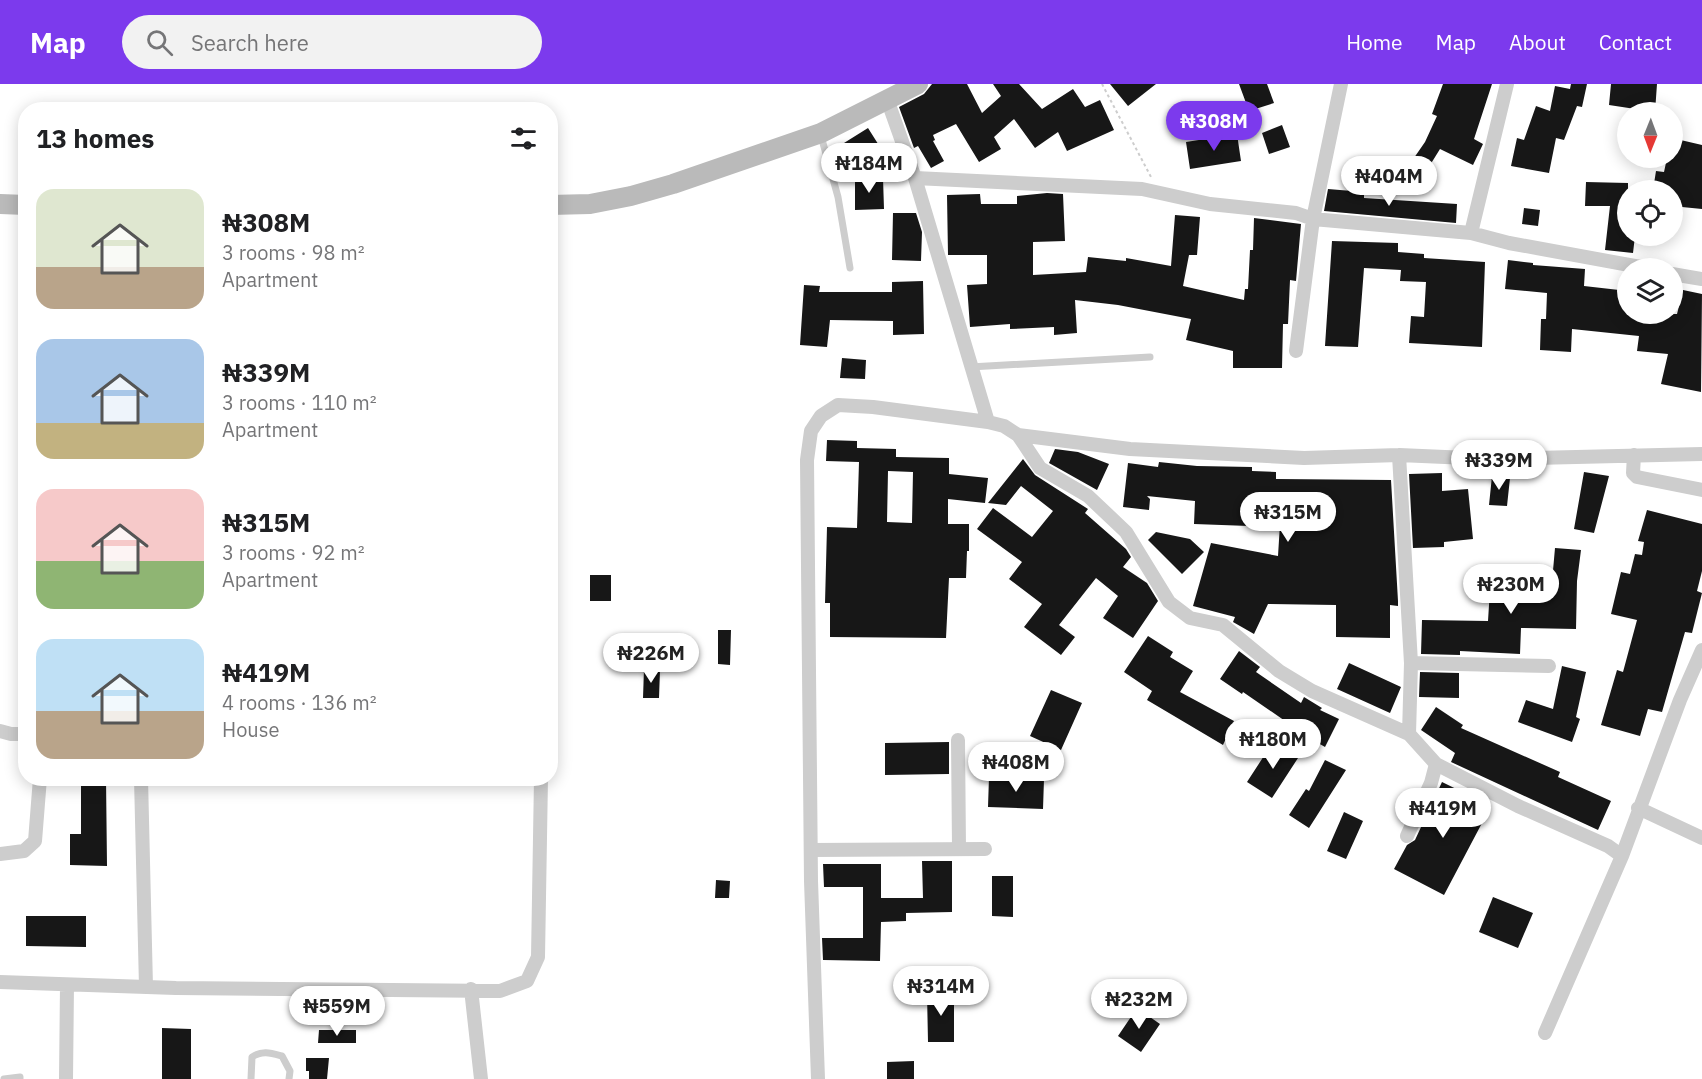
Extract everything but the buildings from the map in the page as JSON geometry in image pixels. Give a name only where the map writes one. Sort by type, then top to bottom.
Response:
[{"type":"street","points":[[558,205],[590,204],[631,196],[673,184],[821,133],[918,84]]},
{"type":"street","points":[[1296,351],[1313,219],[1341,84]]},
{"type":"street","points":[[1471,233],[1507,84]]},
{"type":"street","points":[[886,99],[915,178],[988,422]]},
{"type":"street","points":[[915,178],[1142,189],[1210,204],[1296,213],[1313,219],[1471,233],[1509,243],[1617,263]]},
{"type":"street","points":[[0,204],[18,204]]},
{"type":"street","points":[[1683,275],[1702,279]]},
{"type":"street","points":[[818,1079],[812,850],[807,460],[810,430],[820,416],[838,405],[873,407],[1004,426],[1018,435],[1040,468],[1088,496],[1126,532],[1169,602],[1190,618],[1223,625],[1279,671],[1312,691],[1408,734],[1436,764],[1518,806],[1608,846],[1622,856]]},
{"type":"street","points":[[1018,435],[1130,449],[1304,458],[1399,455],[1491,459],[1702,454]]},
{"type":"street","points":[[1399,455],[1411,663],[1408,734]]},
{"type":"street","points":[[1634,455],[1633,473],[1637,477],[1702,490]]},
{"type":"street","points":[[1545,1033],[1622,856],[1638,808],[1702,650]]},
{"type":"street","points":[[1411,663],[1550,666]]},
{"type":"street","points":[[0,731],[18,734]]},
{"type":"street","points":[[958,740],[959,848]]},
{"type":"street","points":[[1407,836],[1431,783],[1436,764]]},
{"type":"street","points":[[0,854],[24,851],[36,841],[39,786]]},
{"type":"street","points":[[141,786],[146,987]]},
{"type":"street","points":[[0,982],[67,986],[500,991],[526,981],[538,957],[541,786]]},
{"type":"street","points":[[1638,808],[1702,838]]},
{"type":"street","points":[[812,850],[858,852],[985,849]]},
{"type":"street","points":[[66,1079],[67,986]]},
{"type":"street","points":[[471,989],[481,1079]]},
{"type":"lane","points":[[821,133],[838,197],[850,268]]},
{"type":"lane","points":[[970,367],[1150,357]]},
{"type":"lane","points":[[251,1079],[252,1057],[268,1052],[282,1056],[290,1071],[289,1079]]},
{"type":"lane","points":[[4,1079],[20,1077],[20,1079]]},
{"type":"path","points":[[1102,84],[1159,192]]}]
